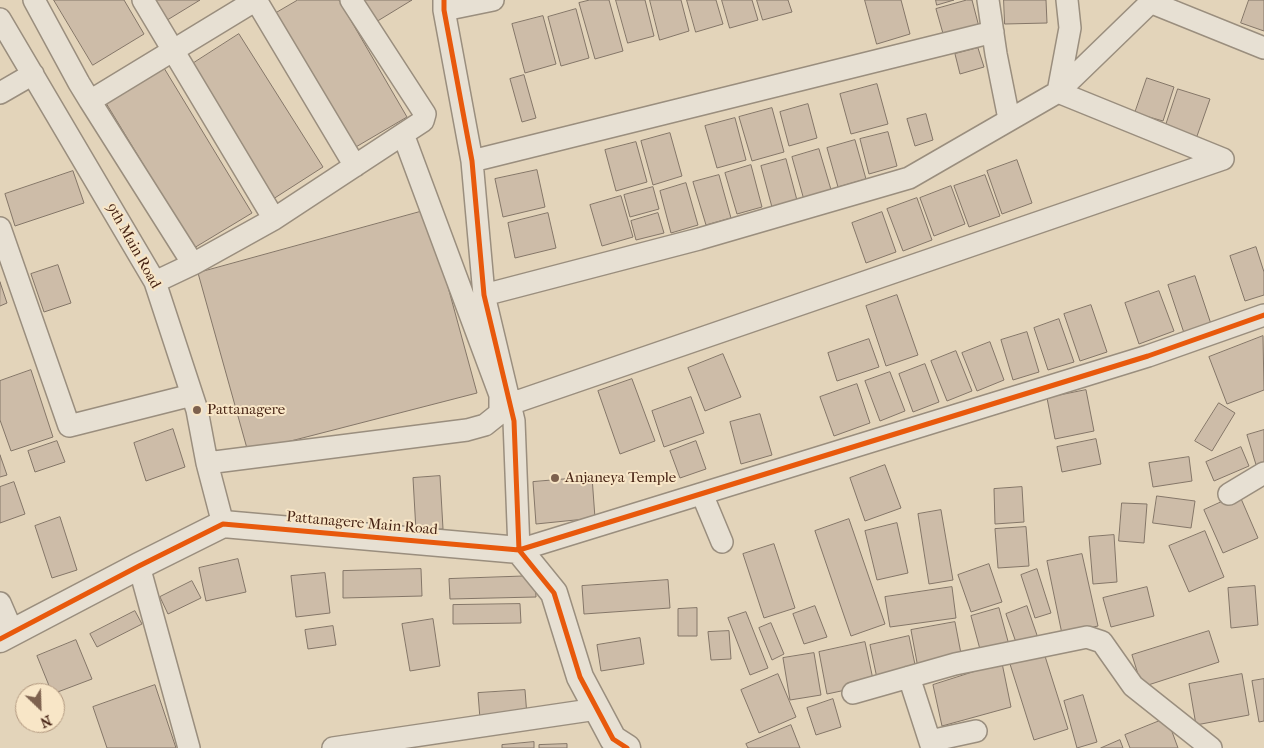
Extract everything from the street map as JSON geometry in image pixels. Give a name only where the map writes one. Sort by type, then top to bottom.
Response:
[{"type":"street","points":[[34,0],[79,83],[193,264]]},
{"type":"street","points":[[143,0],[274,219]]},
{"type":"street","points":[[90,101],[256,0],[355,166]]},
{"type":"street","points":[[155,282],[193,264],[274,219],[422,121],[425,114],[351,0]]},
{"type":"street","points":[[493,0],[444,5],[472,161],[484,295],[514,420],[519,550],[554,593],[580,678],[613,738],[627,748]]},
{"type":"street","points":[[988,0],[1009,120]]},
{"type":"street","points":[[1058,92],[1070,28],[1067,0]]},
{"type":"street","points":[[484,295],[699,239],[908,178],[1058,92],[1152,1],[1264,48]]},
{"type":"street","name":"9th Main Road","points":[[0,19],[155,282],[197,410],[207,463],[223,524]]},
{"type":"street","points":[[472,161],[993,32]]},
{"type":"street","points":[[0,93],[33,74]]},
{"type":"street","points":[[510,404],[1223,159],[1058,92]]},
{"type":"street","points":[[207,463],[467,430],[485,425],[500,413],[500,395],[403,134]]},
{"type":"street","points":[[0,228],[68,426],[192,395]]},
{"type":"street","points":[[519,550],[1148,356],[1264,315]]},
{"type":"street","points":[[1229,494],[1264,473]]},
{"type":"street","points":[[702,494],[722,542]]},
{"type":"street","points":[[0,603],[7,636],[223,524]]},
{"type":"street","name":"Pattanagere Main Road","points":[[223,524],[519,550]]},
{"type":"street","points":[[139,566],[189,748]]},
{"type":"street","points":[[853,693],[955,664],[1087,637],[1102,642],[1133,686],[1212,748]]},
{"type":"street","points":[[909,677],[931,745],[976,732]]},
{"type":"street","points":[[333,748],[597,709]]},
{"type":"building","points":[[54,0],[124,0],[144,34],[93,65]]},
{"type":"building","points":[[151,0],[200,0],[164,22]]},
{"type":"building","points":[[298,0],[339,0],[407,117],[349,151],[271,16]]},
{"type":"building","points":[[356,0],[412,0],[371,25]]},
{"type":"building","points":[[590,0],[609,0],[623,51],[595,59],[579,3]]},
{"type":"building","points":[[616,0],[645,0],[654,36],[628,43]]},
{"type":"building","points":[[650,0],[681,0],[689,31],[660,40]]},
{"type":"building","points":[[687,0],[716,0],[723,24],[696,32]]},
{"type":"building","points":[[722,0],[752,0],[758,20],[730,28]]},
{"type":"building","points":[[757,0],[788,0],[792,12],[763,20]]},
{"type":"building","points":[[865,0],[901,0],[910,34],[877,44]]},
{"type":"building","points":[[936,0],[954,0],[937,5]]},
{"type":"building","points":[[972,0],[979,27],[944,37],[936,9]]},
{"type":"building","points":[[1004,0],[1046,0],[1047,23],[1005,24]]},
{"type":"building","points":[[1249,0],[1264,0],[1264,31],[1241,23]]},
{"type":"building","points":[[576,9],[589,58],[561,66],[548,17]]},
{"type":"building","points":[[543,16],[556,64],[525,73],[512,24]]},
{"type":"building","points":[[239,34],[323,167],[270,201],[186,68]]},
{"type":"building","points":[[978,48],[984,67],[960,74],[955,54]]},
{"type":"building","points":[[164,68],[252,213],[194,248],[106,103]]},
{"type":"building","points":[[524,75],[536,118],[522,122],[510,79]]},
{"type":"building","points":[[1147,78],[1174,87],[1163,121],[1135,113]]},
{"type":"building","points":[[877,84],[888,124],[851,134],[840,94]]},
{"type":"building","points":[[1178,89],[1210,99],[1196,139],[1165,128]]},
{"type":"building","points":[[808,104],[817,138],[789,146],[780,112]]},
{"type":"building","points":[[772,108],[784,152],[752,161],[739,117]]},
{"type":"building","points":[[926,114],[933,140],[915,146],[907,119]]},
{"type":"building","points":[[735,118],[746,160],[717,168],[705,126]]},
{"type":"building","points":[[888,132],[897,166],[869,174],[860,139]]},
{"type":"building","points":[[670,133],[682,176],[653,185],[641,141]]},
{"type":"building","points":[[855,140],[866,179],[838,187],[827,148]]},
{"type":"building","points":[[636,142],[647,182],[616,191],[605,150]]},
{"type":"building","points":[[819,149],[832,193],[804,200],[792,157]]},
{"type":"building","points":[[786,159],[798,204],[773,211],[761,166]]},
{"type":"building","points":[[1017,160],[1032,203],[1002,214],[987,171]]},
{"type":"building","points":[[751,165],[762,207],[737,214],[725,173]]},
{"type":"building","points":[[537,170],[545,207],[503,217],[495,179]]},
{"type":"building","points":[[73,171],[84,203],[15,226],[5,194]]},
{"type":"building","points":[[719,175],[731,218],[706,225],[693,182]]},
{"type":"building","points":[[985,175],[1000,216],[969,227],[954,186]]},
{"type":"building","points":[[686,183],[698,225],[671,233],[660,191]]},
{"type":"building","points":[[951,186],[965,224],[934,236],[920,198]]},
{"type":"building","points":[[653,187],[659,209],[630,217],[624,195]]},
{"type":"building","points":[[621,196],[633,237],[602,246],[590,205]]},
{"type":"building","points":[[917,198],[932,240],[903,251],[887,209]]},
{"type":"building","points":[[427,210],[477,393],[248,452],[198,273]]},
{"type":"building","points":[[882,212],[896,252],[866,263],[852,223]]},
{"type":"building","points":[[548,213],[556,248],[515,258],[508,223]]},
{"type":"building","points":[[658,213],[664,233],[636,240],[631,221]]},
{"type":"building","points":[[1256,247],[1264,272],[1264,295],[1245,301],[1230,256]]},
{"type":"building","points":[[58,265],[71,303],[44,312],[31,274]]},
{"type":"building","points":[[1195,276],[1211,324],[1184,333],[1168,285]]},
{"type":"building","points":[[0,282],[7,303],[0,306]]},
{"type":"building","points":[[1159,291],[1174,331],[1139,344],[1125,303]]},
{"type":"building","points":[[897,295],[918,355],[886,366],[866,306]]},
{"type":"building","points":[[1091,305],[1107,352],[1080,361],[1064,314]]},
{"type":"building","points":[[1059,319],[1074,362],[1048,370],[1034,328]]},
{"type":"building","points":[[1027,332],[1039,372],[1013,380],[1001,340]]},
{"type":"building","points":[[1263,336],[1264,390],[1227,404],[1209,357]]},
{"type":"building","points":[[869,339],[879,367],[837,381],[828,353]]},
{"type":"building","points":[[990,342],[1004,380],[977,391],[962,353]]},
{"type":"building","points":[[956,351],[972,391],[947,401],[931,361]]},
{"type":"building","points":[[723,354],[741,397],[705,411],[688,368]]},
{"type":"building","points":[[925,364],[939,402],[913,412],[899,374]]},
{"type":"building","points":[[31,370],[53,437],[11,451],[0,420],[0,381]]},
{"type":"building","points":[[890,372],[905,411],[880,421],[865,381]]},
{"type":"building","points":[[632,379],[655,441],[620,454],[598,391]]},
{"type":"building","points":[[857,384],[870,423],[834,436],[820,397]]},
{"type":"building","points":[[1086,390],[1094,431],[1055,439],[1047,398]]},
{"type":"building","points":[[691,397],[704,433],[664,447],[652,411]]},
{"type":"building","points":[[1219,403],[1235,413],[1212,451],[1195,441]]},
{"type":"building","points":[[760,414],[772,455],[741,464],[730,422]]},
{"type":"building","points":[[173,429],[185,467],[146,481],[134,443]]},
{"type":"building","points":[[1264,430],[1264,465],[1257,468],[1247,435]]},
{"type":"building","points":[[1096,439],[1101,464],[1062,472],[1057,447]]},
{"type":"building","points":[[57,441],[65,462],[35,472],[28,451]]},
{"type":"building","points":[[696,441],[706,469],[680,478],[670,451]]},
{"type":"building","points":[[1241,447],[1249,466],[1214,481],[1206,462]]},
{"type":"building","points":[[0,455],[7,475],[0,477]]},
{"type":"building","points":[[1189,457],[1192,481],[1153,487],[1149,463]]},
{"type":"building","points":[[885,465],[901,508],[865,521],[850,478]]},
{"type":"building","points":[[440,476],[443,529],[416,531],[413,478]]},
{"type":"building","points":[[592,477],[595,518],[536,524],[533,482]]},
{"type":"building","points":[[14,482],[25,514],[0,523],[0,487]]},
{"type":"building","points":[[1022,487],[1024,522],[995,524],[994,489]]},
{"type":"building","points":[[1239,494],[1258,538],[1223,553],[1204,510]]},
{"type":"building","points":[[1157,496],[1195,501],[1191,528],[1153,523]]},
{"type":"building","points":[[1122,503],[1147,504],[1144,543],[1119,541]]},
{"type":"building","points":[[941,510],[953,580],[929,584],[918,514]]},
{"type":"building","points":[[60,517],[77,570],[52,578],[35,526]]},
{"type":"building","points":[[849,519],[885,624],[851,636],[815,531]]},
{"type":"building","points":[[897,523],[908,573],[877,580],[865,531]]},
{"type":"building","points":[[1026,527],[1029,566],[998,568],[995,529]]},
{"type":"building","points":[[1205,531],[1224,577],[1189,592],[1169,546]]},
{"type":"building","points":[[1114,535],[1117,582],[1093,584],[1089,537]]},
{"type":"building","points":[[774,544],[795,608],[764,618],[743,554]]},
{"type":"building","points":[[1082,554],[1098,626],[1062,634],[1047,561]]},
{"type":"building","points":[[238,559],[246,592],[206,601],[199,568]]},
{"type":"building","points":[[989,564],[1002,602],[971,612],[958,575]]},
{"type":"building","points":[[421,569],[422,596],[343,598],[343,571]]},
{"type":"building","points":[[1037,569],[1051,613],[1035,618],[1021,575]]},
{"type":"building","points":[[325,573],[330,613],[296,617],[291,576]]},
{"type":"building","points":[[535,576],[536,597],[450,599],[449,579]]},
{"type":"building","points":[[668,580],[670,608],[584,614],[582,586]]},
{"type":"building","points":[[192,581],[201,598],[168,614],[160,597]]},
{"type":"building","points":[[1255,586],[1258,625],[1231,628],[1228,588]]},
{"type":"building","points":[[952,587],[956,618],[890,627],[885,597]]},
{"type":"building","points":[[1147,587],[1154,616],[1111,627],[1103,598]]},
{"type":"building","points":[[520,604],[521,623],[453,624],[453,605]]},
{"type":"building","points":[[815,606],[827,637],[804,644],[793,614]]},
{"type":"building","points":[[1027,606],[1039,641],[1018,648],[1006,614]]},
{"type":"building","points":[[697,608],[697,636],[678,636],[678,609]]},
{"type":"building","points":[[999,608],[1009,645],[981,653],[971,616]]},
{"type":"building","points":[[135,611],[142,624],[97,647],[90,634]]},
{"type":"building","points":[[746,612],[768,668],[750,675],[728,618]]},
{"type":"building","points":[[433,619],[440,666],[410,671],[402,624]]},
{"type":"building","points":[[955,622],[962,659],[918,668],[911,630]]},
{"type":"building","points":[[771,623],[784,654],[772,660],[759,628]]},
{"type":"building","points":[[333,626],[336,645],[308,649],[305,630]]},
{"type":"building","points":[[729,631],[731,659],[711,660],[708,632]]},
{"type":"building","points":[[1209,631],[1219,662],[1142,687],[1132,655]]},
{"type":"building","points":[[909,636],[917,674],[878,683],[870,645]]},
{"type":"building","points":[[640,638],[644,664],[601,671],[597,645]]},
{"type":"building","points":[[76,640],[92,679],[65,689],[65,683],[48,683],[37,656]]},
{"type":"building","points":[[865,642],[874,684],[827,694],[819,652]]},
{"type":"building","points":[[814,653],[821,695],[790,700],[783,658]]},
{"type":"building","points":[[1044,653],[1068,729],[1034,740],[1010,664]]},
{"type":"building","points":[[1002,663],[1011,707],[942,726],[933,685]]},
{"type":"building","points":[[778,674],[796,717],[759,733],[741,690]]},
{"type":"building","points":[[1242,674],[1249,715],[1196,725],[1189,684]]},
{"type":"building","points":[[1264,679],[1264,721],[1259,722],[1252,681]]},
{"type":"building","points":[[155,685],[176,748],[107,748],[93,707]]},
{"type":"building","points":[[525,690],[527,716],[480,719],[478,693]]},
{"type":"building","points":[[1083,695],[1097,742],[1077,748],[1064,701]]},
{"type":"building","points":[[833,699],[841,727],[816,735],[807,708]]},
{"type":"building","points":[[1167,718],[1178,748],[1130,748],[1125,735]]},
{"type":"building","points":[[791,725],[800,748],[748,748],[746,744]]},
{"type":"building","points":[[1120,740],[1123,748],[1101,748]]},
{"type":"building","points":[[534,742],[534,748],[502,748],[502,745]]},
{"type":"building","points":[[567,744],[567,748],[539,748],[539,745]]},
{"type":"cycle path","points":[[444,0],[444,10],[472,161],[484,295],[514,421],[519,550],[1148,356],[1264,315]]},
{"type":"cycle path","points":[[0,639],[223,524],[519,550],[554,593],[580,677],[613,739],[627,748]]},
{"type":"place","name":"Pattanagere","points":[[197,410]]},
{"type":"place","name":"Anjaneya Temple","points":[[555,478]]}]
